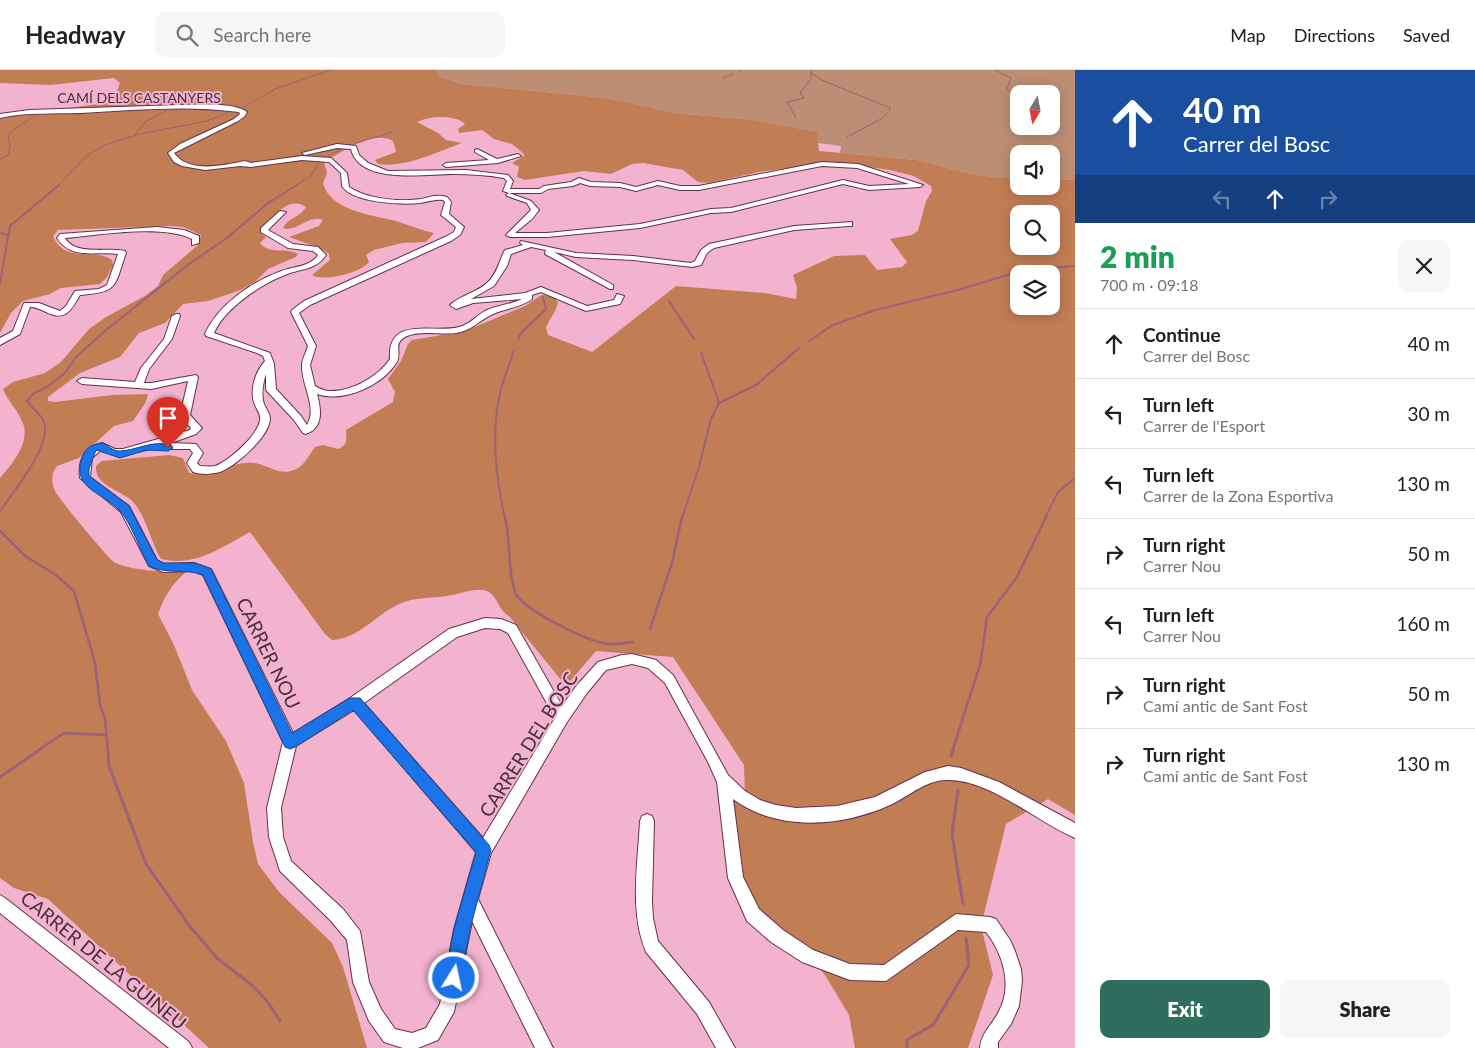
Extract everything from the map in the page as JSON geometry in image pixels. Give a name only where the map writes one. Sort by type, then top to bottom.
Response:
[{"type":"street","name":"CAMÍ DELS CASTANYERS","points":[[0,116],[35,110],[70,111],[190,107],[240,110],[244,112],[243,115],[224,127],[178,146],[171,153],[177,161],[191,166],[214,167],[346,145],[354,147],[356,156],[361,161],[386,172],[400,174]]},
{"type":"street","points":[[477,151],[498,161]]},
{"type":"street","points":[[400,174],[444,165],[498,161],[518,156]]},
{"type":"street","points":[[240,164],[251,165],[302,158],[331,160],[344,173],[344,184],[348,190],[371,197],[402,201],[422,200],[439,196],[445,198],[448,202],[444,215],[460,227],[457,233],[448,239],[390,264],[296,310],[295,316],[312,346],[306,365],[312,389],[316,422],[311,429],[306,431],[298,418],[271,390],[267,355],[254,348],[216,338],[209,334],[210,327],[224,312],[252,290],[280,273],[308,267],[318,262],[322,255],[316,249],[291,246],[264,230],[282,212]]},
{"type":"street","points":[[506,191],[541,191],[546,187],[573,184],[579,180],[590,184],[620,185],[636,189],[658,183],[680,188],[699,188],[822,164],[858,166],[920,185],[869,188],[843,182],[731,210],[640,226],[547,235],[510,236]]},
{"type":"street","points":[[400,174],[474,172],[506,176],[510,181],[506,191]]},
{"type":"street","points":[[506,191],[513,198],[529,202],[535,210],[530,220],[513,231],[510,236]]},
{"type":"street","points":[[510,236],[513,239],[534,246],[576,255],[633,258],[692,265],[698,264],[704,252],[712,246],[794,228],[848,224]]},
{"type":"street","points":[[0,342],[17,332],[27,305],[39,304],[56,314],[62,314],[70,308],[78,293],[101,290],[110,286],[122,253],[93,253],[74,249],[63,243],[61,238],[63,236],[157,229],[184,232],[196,238],[194,243]]},
{"type":"street","points":[[610,287],[534,246],[508,252],[503,266],[491,284],[454,306],[456,307],[471,301],[526,295],[541,289],[586,309],[617,302],[620,296]]},
{"type":"street","points":[[312,389],[322,393],[336,394],[346,391],[381,374],[394,359],[392,348],[395,342],[406,332],[449,332],[462,329],[492,311],[519,304],[529,297],[526,295]]},
{"type":"street","points":[[138,385],[145,368],[168,339],[176,316]]},
{"type":"street","points":[[147,447],[193,446],[198,452],[192,463],[197,470],[216,469],[234,458],[260,433],[265,420],[264,410],[260,405],[259,380],[269,362]]},
{"type":"street","points":[[82,382],[151,386],[193,377],[185,416],[197,428],[193,432],[147,447]]},
{"type":"street","name":"CARRER NOU","points":[[147,447],[120,454],[110,453],[102,446],[93,448],[83,469],[84,478],[126,509],[153,563],[163,568],[194,567],[207,572],[290,742]]},
{"type":"street","points":[[471,902],[462,929],[448,1006],[432,1034],[412,1042],[390,1036],[375,1016],[361,982],[354,937],[337,915],[285,866],[276,837],[274,808],[290,742],[355,702],[453,633],[485,623],[501,624],[512,629],[562,718]]},
{"type":"street","name":"CARRER DEL BOSC","points":[[471,902],[484,850],[562,718],[582,688],[602,666],[611,662],[632,659],[652,664],[668,679],[724,782],[753,803],[769,810],[812,816],[870,806],[889,800],[935,775],[948,773],[975,779],[1075,831]]},
{"type":"street","points":[[355,702],[484,850]]},
{"type":"street","points":[[724,782],[736,878],[753,915],[777,936],[808,956],[850,972],[886,973],[956,922],[990,925],[999,935],[1011,958],[1014,990],[1006,1017],[989,1042],[989,1048]]},
{"type":"street","points":[[647,821],[644,909],[647,935],[652,946],[703,1008],[726,1048]]},
{"type":"street","name":"CARRER DE LA GUINEU","points":[[0,902],[182,1048]]},
{"type":"street","points":[[471,902],[544,1048]]},
{"type":"shaded area","points":[[0,70],[436,70],[441,77],[462,84],[607,98],[676,113],[754,120],[817,132],[819,151],[917,160],[975,175],[1010,178],[1010,195],[1060,195],[1060,179],[1075,180],[1075,815],[1048,799],[1006,824],[981,926],[993,975],[968,1048],[855,1048],[849,1015],[825,975],[795,938],[763,916],[745,887],[731,797],[745,797],[744,765],[673,657],[596,651],[566,686],[502,610],[494,596],[483,590],[406,601],[390,609],[350,636],[332,640],[325,634],[250,532],[218,550],[197,558],[174,561],[161,559],[136,505],[126,496],[103,483],[99,478],[96,466],[102,461],[169,455],[183,458],[189,473],[206,472],[246,463],[259,464],[281,472],[295,469],[308,458],[315,447],[323,445],[338,449],[342,447],[346,441],[346,430],[393,402],[395,392],[388,379],[401,361],[408,344],[412,340],[465,331],[525,306],[542,295],[552,296],[558,302],[546,327],[548,335],[592,352],[676,286],[765,293],[796,299],[797,288],[793,275],[834,256],[865,255],[877,270],[902,267],[907,262],[890,239],[912,235],[918,231],[926,201],[932,191],[931,186],[914,176],[890,170],[832,162],[759,172],[709,183],[698,182],[683,170],[643,163],[632,164],[611,174],[584,171],[525,180],[517,177],[519,167],[512,163],[524,156],[524,154],[512,144],[494,139],[482,130],[459,133],[458,129],[465,124],[449,117],[428,118],[417,122],[438,133],[446,140],[462,143],[421,158],[388,165],[378,164],[375,160],[396,152],[393,141],[385,138],[367,140],[348,148],[324,162],[327,173],[323,183],[327,192],[343,206],[434,233],[426,242],[402,243],[374,250],[366,255],[369,262],[358,270],[333,277],[317,277],[312,275],[330,260],[329,254],[320,248],[289,237],[319,226],[323,220],[312,219],[293,228],[283,228],[306,207],[299,204],[286,206],[274,215],[260,232],[266,237],[260,243],[268,249],[294,252],[298,254],[296,257],[268,269],[256,281],[241,290],[208,301],[183,304],[165,323],[139,333],[120,357],[80,373],[48,397],[48,401],[55,402],[112,395],[148,394],[146,402],[133,421],[114,426],[79,458],[57,466],[52,481],[55,491],[102,550],[114,562],[139,569],[186,572],[169,591],[158,614],[174,645],[192,690],[226,741],[244,783],[258,864],[279,892],[332,943],[343,967],[367,1048],[209,1048],[48,899],[14,888],[0,878],[0,478],[16,458],[25,435],[21,419],[3,389],[13,382],[45,373],[61,362],[89,329],[106,317],[145,296],[158,286],[163,275],[198,245],[201,235],[183,227],[170,226],[58,230],[53,236],[58,245],[65,250],[73,253],[105,256],[112,260],[113,265],[107,277],[100,284],[61,288],[50,294],[23,301],[11,313],[0,333],[0,117],[106,103],[117,91],[120,83],[114,78],[50,85],[0,83]]},
{"type":"shaded area","points":[[436,70],[1075,70],[1075,180],[1060,179],[1060,145],[1010,145],[1010,178],[975,175],[917,160],[840,153],[841,146],[818,143],[816,132],[754,120],[676,113],[607,98],[462,84],[441,77]]},
{"type":"waterway","points":[[244,107],[275,89],[331,70]]},
{"type":"waterway","points":[[995,70],[1011,78],[1007,89],[1010,92]]},
{"type":"waterway","points":[[796,118],[787,102],[804,98],[800,93],[811,79],[811,73]]},
{"type":"waterway","points":[[811,73],[822,80],[890,108],[890,111],[881,119],[847,137]]},
{"type":"waterway","points":[[723,78],[733,74]]},
{"type":"waterway","points":[[175,105],[187,98],[190,92]]},
{"type":"waterway","points":[[135,135],[145,122],[168,110]]},
{"type":"waterway","points":[[59,185],[86,156],[105,145],[140,134],[207,121],[232,111]]},
{"type":"waterway","points":[[0,159],[8,155],[10,146],[8,134],[36,115]]},
{"type":"waterway","points":[[356,143],[393,132]]},
{"type":"waterway","points":[[328,156],[344,148]]},
{"type":"waterway","points":[[295,186],[310,177],[320,161]]},
{"type":"waterway","points":[[0,283],[10,226],[59,185]]},
{"type":"waterway","points":[[0,511],[36,458],[44,436],[44,422],[27,401],[34,393],[47,387],[65,373],[76,357],[106,330],[189,264],[227,238],[268,203],[297,185]]},
{"type":"waterway","points":[[0,233],[8,235]]},
{"type":"waterway","points":[[1060,267],[1075,266]]},
{"type":"waterway","points":[[808,342],[831,326],[875,310],[958,290],[1010,274]]},
{"type":"waterway","points":[[518,339],[521,333],[546,309],[543,297]]},
{"type":"waterway","points":[[669,301],[694,339]]},
{"type":"waterway","points":[[719,403],[756,385],[799,348]]},
{"type":"waterway","points":[[505,518],[497,473],[495,428],[500,392],[514,350]]},
{"type":"waterway","points":[[701,352],[719,403]]},
{"type":"waterway","points":[[682,518],[699,467],[711,419],[719,403]]},
{"type":"waterway","points":[[1045,518],[1058,492],[1075,478]]},
{"type":"waterway","points":[[505,517],[513,583],[515,592],[520,599],[540,615],[568,630],[594,640],[606,644],[633,642]]},
{"type":"waterway","points":[[650,629],[672,563],[682,517]]},
{"type":"waterway","points":[[952,752],[980,665],[987,617],[1017,577],[1046,517]]},
{"type":"waterway","points":[[0,531],[25,556],[56,575],[74,591],[95,663],[100,705],[105,719],[106,735]]},
{"type":"waterway","points":[[36,752],[64,733],[106,735]]},
{"type":"waterway","points":[[106,735],[108,752]]},
{"type":"waterway","points":[[0,777],[38,751]]},
{"type":"waterway","points":[[108,751],[109,766],[146,864],[191,928],[218,959],[252,985],[267,1001],[280,1021]]},
{"type":"waterway","points":[[951,756],[953,751]]},
{"type":"waterway","points":[[958,790],[952,834],[963,904]]},
{"type":"waterway","points":[[907,1048],[907,1040],[934,1024],[969,965],[966,938]]},
{"type":"route","points":[[168,448],[147,447],[129,454],[120,454],[110,453],[102,446],[93,448],[83,469],[84,478],[115,499],[126,509],[153,563],[163,568],[194,567],[207,572],[290,742],[355,702],[484,850],[462,929],[454,978]]}]
